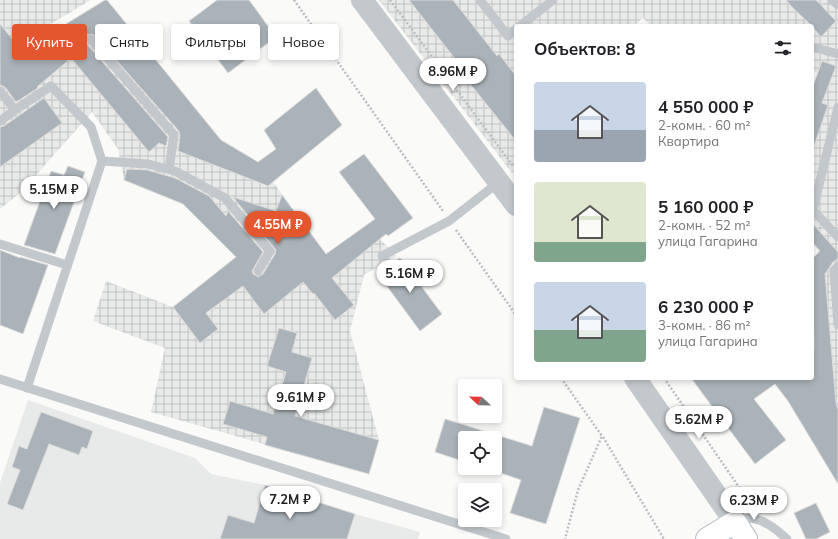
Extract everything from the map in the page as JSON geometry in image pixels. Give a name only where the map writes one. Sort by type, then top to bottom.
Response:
[{"type":"main road","points":[[706,539],[740,531]]},
{"type":"street","points":[[362,0],[508,176],[514,198]]},
{"type":"street","points":[[636,380],[740,531]]},
{"type":"lane","points":[[480,0],[508,36],[514,31]]},
{"type":"lane","points":[[523,24],[553,0]]},
{"type":"lane","points":[[832,0],[838,5]]},
{"type":"lane","points":[[90,39],[174,135],[169,169]]},
{"type":"lane","points":[[814,48],[838,54]]},
{"type":"lane","points":[[0,121],[51,86],[91,127],[102,161],[27,388]]},
{"type":"lane","points":[[0,91],[15,110]]},
{"type":"lane","points":[[814,206],[838,107]]},
{"type":"lane","points":[[102,161],[148,164],[169,169],[225,198],[270,252],[258,271]]},
{"type":"lane","points":[[382,256],[449,221],[508,176]]},
{"type":"lane","points":[[814,211],[838,237]]},
{"type":"lane","points":[[0,244],[67,265]]},
{"type":"lane","points":[[838,266],[834,271],[838,324]]},
{"type":"lane","points":[[0,379],[506,539]]},
{"type":"lane","points":[[740,531],[747,518],[762,521],[774,528],[787,539]]},
{"type":"path","points":[[294,0],[514,312]]},
{"type":"path","points":[[390,0],[508,176]]},
{"type":"path","points":[[562,380],[602,436],[664,539]]},
{"type":"path","points":[[665,380],[762,521]]},
{"type":"path","points":[[566,539],[578,490],[602,436]]},
{"type":"shaded area","points":[[0,0],[91,0],[51,24],[12,24],[12,60],[87,60],[87,24],[66,24],[107,0],[127,24],[95,24],[95,60],[156,60],[221,140],[258,162],[276,149],[264,130],[316,88],[342,125],[273,182],[326,254],[367,225],[396,256],[364,275],[350,331],[379,440],[369,474],[151,412],[165,348],[93,321],[106,281],[173,307],[236,257],[183,204],[124,180],[118,149],[92,112],[21,192],[0,209]]},
{"type":"shaded area","points":[[379,0],[838,0],[838,484],[788,401],[772,380],[814,380],[814,257],[819,251],[814,245],[814,84],[818,73],[814,72],[814,24],[648,24],[643,18],[636,24],[514,24],[514,172],[512,173]]},
{"type":"shaded area","points":[[28,400],[195,458],[211,474],[265,485],[355,514],[420,532],[418,539],[0,539],[0,483]]},
{"type":"building","points":[[107,0],[127,24],[95,24],[95,36],[93,34],[87,35],[87,24],[66,24]]},
{"type":"building","points":[[217,0],[249,0],[268,26],[268,43],[260,49],[260,24],[191,24],[189,21]]},
{"type":"building","points":[[409,0],[453,0],[497,56],[499,54],[514,73],[514,139],[467,80],[470,78]]},
{"type":"building","points":[[786,0],[816,0],[836,21],[821,37],[814,28],[814,24],[810,24]]},
{"type":"building","points":[[0,24],[12,39],[12,60],[69,60],[37,87],[38,88],[16,102],[5,87],[0,85]]},
{"type":"building","points":[[87,44],[95,53],[95,60],[101,60],[168,137],[166,146],[159,143],[149,152],[73,60],[87,60]]},
{"type":"building","points":[[116,60],[156,60],[221,140],[258,162],[276,149],[264,130],[316,88],[342,125],[268,186],[178,151],[180,136],[179,131]]},
{"type":"building","points":[[218,60],[245,60],[228,73]]},
{"type":"building","points":[[822,61],[836,66],[822,103],[828,105],[814,146],[814,83]]},
{"type":"building","points":[[44,98],[62,123],[0,167],[0,127],[4,126]]},
{"type":"building","points":[[364,154],[413,218],[388,236],[386,234],[332,278],[354,305],[335,320],[314,293],[313,294],[303,282],[264,314],[243,286],[206,313],[218,329],[200,343],[173,307],[236,257],[183,204],[124,180],[127,169],[147,170],[175,178],[209,196],[226,216],[228,211],[263,252],[252,271],[253,274],[258,277],[263,274],[276,250],[233,197],[276,211],[282,195],[326,254],[375,219],[339,172]]},
{"type":"building","points":[[68,166],[85,172],[55,254],[24,245],[51,171],[64,175]]},
{"type":"building","points":[[814,225],[838,252],[838,259],[833,262],[825,274],[836,403],[838,409],[838,484],[788,401],[775,384],[754,399],[786,440],[755,464],[692,380],[814,380],[814,257],[820,251],[814,244]]},
{"type":"building","points":[[0,250],[20,258],[48,265],[23,334],[0,325]]},
{"type":"building","points":[[400,258],[442,314],[420,331],[378,274]]},
{"type":"building","points":[[279,328],[297,333],[292,352],[312,358],[295,416],[379,440],[369,474],[265,445],[267,437],[223,424],[230,401],[273,414],[286,372],[267,366]]},
{"type":"building","points":[[544,407],[580,418],[546,524],[510,513],[521,480],[502,473],[502,437],[532,446]]},
{"type":"building","points":[[41,412],[93,431],[87,449],[82,447],[79,455],[49,444],[23,510],[7,504],[20,470],[12,467],[19,446],[27,449]]},
{"type":"building","points":[[445,419],[484,431],[458,431],[458,460],[435,452]]},
{"type":"building","points":[[265,485],[355,514],[347,539],[220,539],[228,515],[254,523]]},
{"type":"building","points":[[816,503],[830,532],[816,539],[806,539],[794,513]]}]
